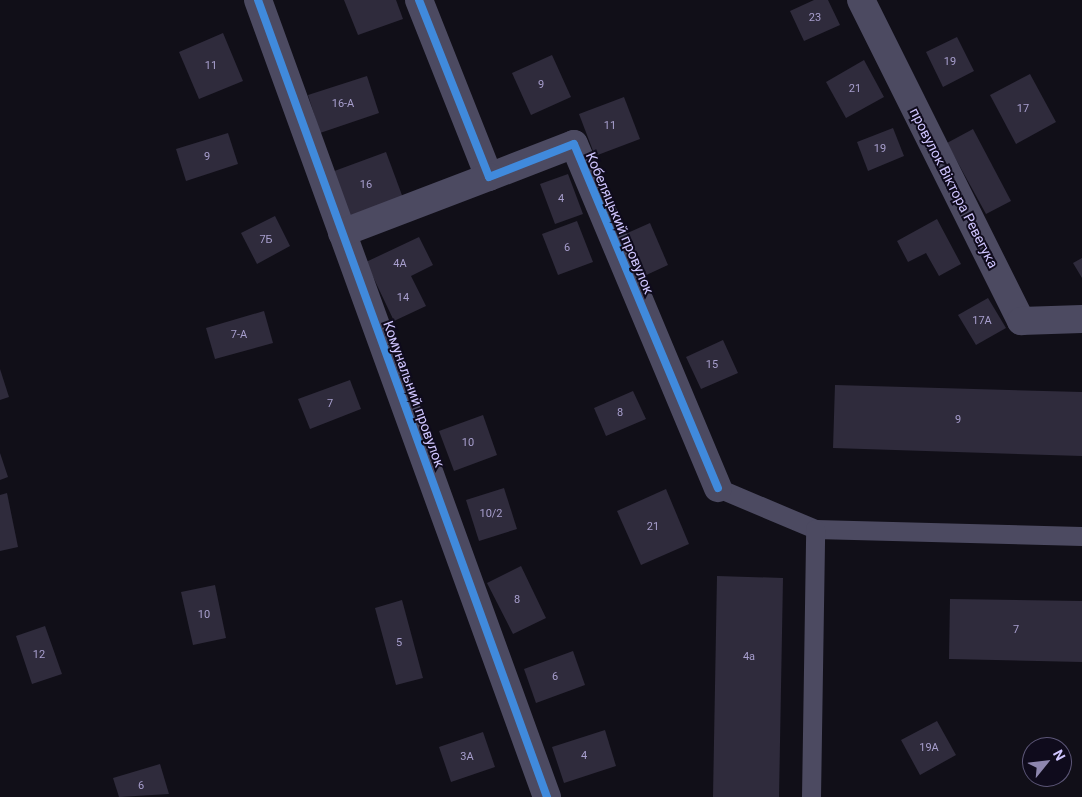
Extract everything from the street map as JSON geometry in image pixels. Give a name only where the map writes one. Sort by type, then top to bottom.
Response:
[{"type":"street","name":"Комунальний провулок","points":[[258,0],[547,797]]},
{"type":"street","points":[[342,234],[489,177],[419,0]]},
{"type":"street","name":"провулок Віктора Ревегука","points":[[861,0],[1021,321],[1082,319]]},
{"type":"street","name":"Кобеляцький провулок","points":[[489,177],[574,144],[718,488]]},
{"type":"lane","points":[[718,488],[816,529],[1082,536]]},
{"type":"lane","points":[[811,797],[816,529]]},
{"type":"building","points":[[344,0],[396,0],[403,19],[358,35]]},
{"type":"building","points":[[814,0],[828,0],[840,25],[804,41],[790,11]]},
{"type":"building","points":[[223,33],[243,81],[199,99],[179,52]]},
{"type":"building","points":[[957,37],[974,71],[943,87],[926,52]]},
{"type":"building","points":[[552,55],[571,97],[531,115],[512,73]]},
{"type":"building","points":[[864,60],[884,97],[846,118],[826,82]]},
{"type":"building","points":[[1030,74],[1056,122],[1016,144],[990,95]]},
{"type":"building","points":[[367,76],[379,113],[320,133],[308,95]]},
{"type":"building","points":[[624,97],[640,139],[595,156],[579,114]]},
{"type":"building","points":[[893,128],[904,156],[868,171],[857,142]]},
{"type":"building","points":[[973,129],[1011,201],[986,214],[947,143]]},
{"type":"building","points":[[228,133],[238,164],[186,181],[176,149]]},
{"type":"building","points":[[386,152],[403,198],[345,219],[329,173]]},
{"type":"building","points":[[568,174],[583,214],[555,224],[540,184]]},
{"type":"building","points":[[275,216],[290,246],[257,264],[241,233]]},
{"type":"building","points":[[937,219],[961,264],[939,276],[926,253],[908,262],[897,241]]},
{"type":"building","points":[[577,221],[593,262],[558,275],[542,234]]},
{"type":"building","points":[[650,223],[668,265],[642,277],[623,235]]},
{"type":"building","points":[[419,237],[433,265],[411,276],[426,306],[394,321],[366,262]]},
{"type":"building","points":[[1082,258],[1082,278],[1073,263]]},
{"type":"building","points":[[988,298],[1006,328],[976,345],[958,315]]},
{"type":"building","points":[[264,311],[273,343],[215,359],[206,328]]},
{"type":"building","points":[[723,340],[738,373],[701,389],[686,357]]},
{"type":"building","points":[[0,369],[9,397],[0,400]]},
{"type":"building","points":[[350,380],[361,409],[310,429],[298,399]]},
{"type":"building","points":[[835,385],[1082,392],[1082,456],[833,448]]},
{"type":"building","points":[[633,391],[646,419],[606,436],[594,408]]},
{"type":"building","points":[[483,415],[497,455],[454,471],[439,431]]},
{"type":"building","points":[[0,453],[8,477],[0,480]]},
{"type":"building","points":[[504,488],[517,529],[479,541],[466,500]]},
{"type":"building","points":[[666,489],[689,544],[641,565],[617,511]]},
{"type":"building","points":[[7,493],[18,547],[0,551],[0,495]]},
{"type":"building","points":[[521,566],[546,618],[513,634],[487,583]]},
{"type":"building","points":[[717,576],[783,578],[779,797],[713,797]]},
{"type":"building","points":[[215,585],[226,638],[193,645],[181,592]]},
{"type":"building","points":[[950,599],[1082,601],[1082,662],[949,659]]},
{"type":"building","points":[[402,600],[423,678],[396,685],[375,608]]},
{"type":"building","points":[[45,626],[62,674],[32,684],[16,636]]},
{"type":"building","points":[[573,651],[585,685],[536,703],[524,669]]},
{"type":"building","points":[[937,721],[956,755],[920,775],[901,740]]},
{"type":"building","points":[[605,730],[616,766],[564,783],[552,747]]},
{"type":"building","points":[[483,732],[495,767],[451,782],[439,747]]},
{"type":"building","points":[[160,764],[169,794],[119,797],[113,778]]},
{"type":"cycle path","points":[[258,0],[547,797]]},
{"type":"cycle path","points":[[419,0],[489,177],[574,144],[718,488]]}]
